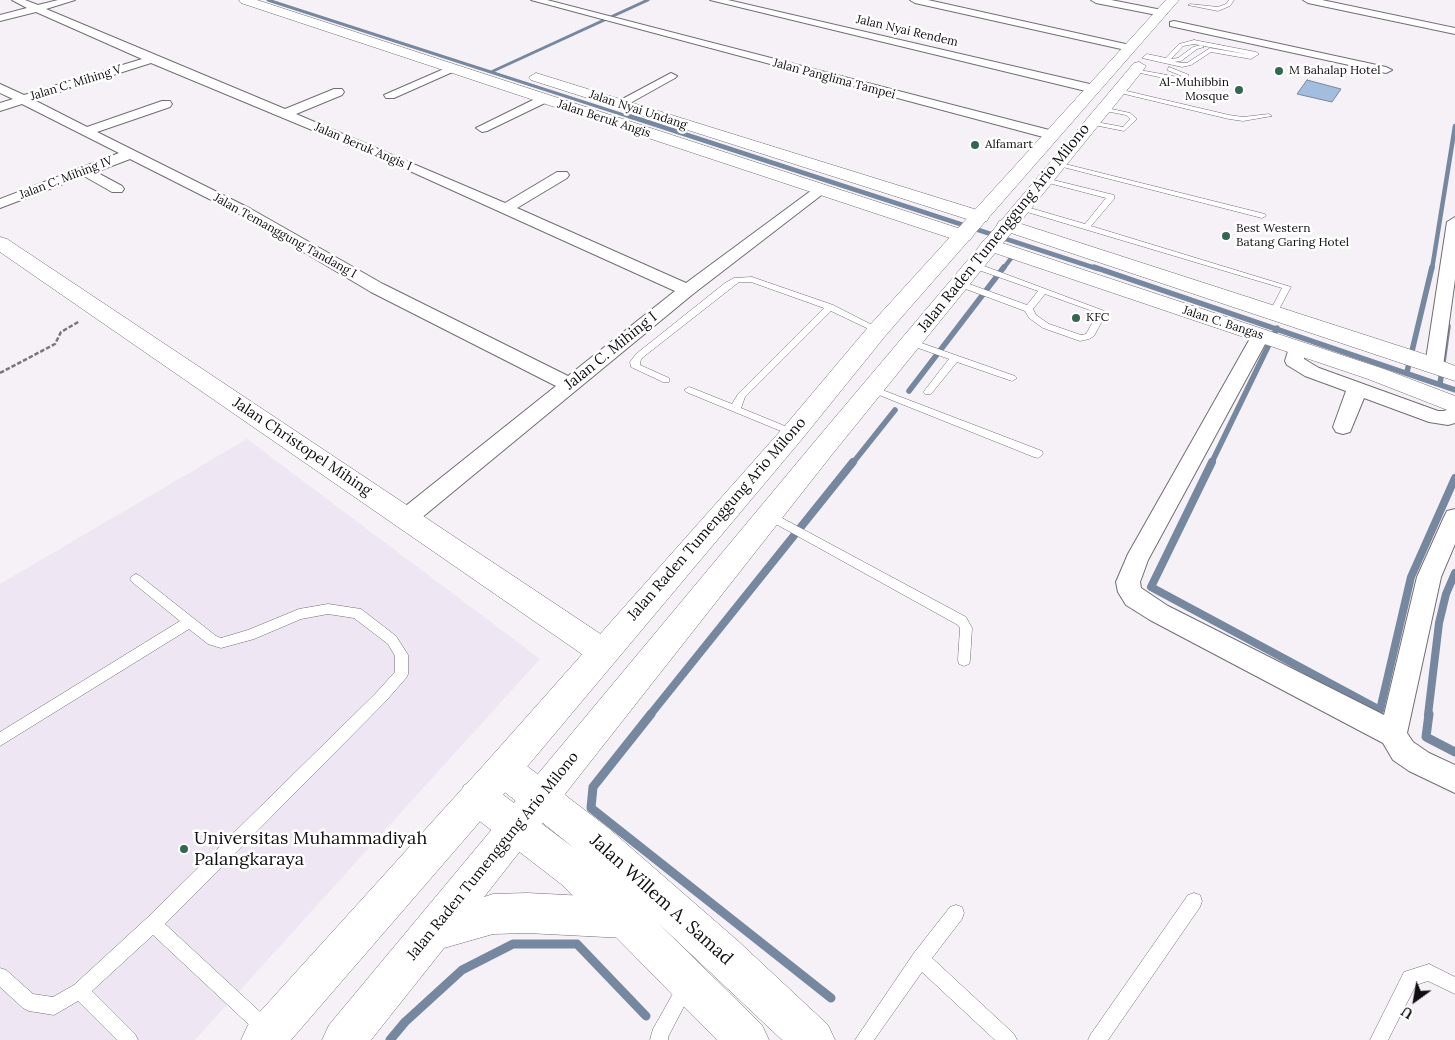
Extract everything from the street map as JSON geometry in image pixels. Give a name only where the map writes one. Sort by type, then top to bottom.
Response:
[{"type":"main road","name":"Jalan Beruk Angis","points":[[245,0],[455,75],[473,75],[821,190],[971,227]]},
{"type":"main road","name":"Jalan Raden Tumenggung Ario Milono","points":[[266,1036],[503,769],[793,433],[878,330],[1173,0]]},
{"type":"main road","name":"Jalan Raden Tumenggung Ario Milono","points":[[344,1040],[872,389],[920,346],[1020,207],[1192,2]]},
{"type":"main road","name":"Jalan Nyai Undang","points":[[519,71],[971,227]]},
{"type":"main road","points":[[1032,158],[1057,164]]},
{"type":"main road","name":"Jalan Christopel Mihing","points":[[0,243],[603,652]]},
{"type":"main road","points":[[989,248],[1273,313],[1427,364]]},
{"type":"main road","name":"Jalan C. Bangas","points":[[989,248],[1034,260],[1261,335],[1376,374],[1455,405]]},
{"type":"main road","points":[[793,433],[825,446]]},
{"type":"main road","name":"Jalan Willem A. Samad","points":[[503,769],[602,846],[724,956],[813,1040]]},
{"type":"main road","points":[[477,797],[574,871],[626,918],[747,1040]]},
{"type":"main road","points":[[433,931],[493,914],[527,913],[626,918]]},
{"type":"street","name":"Jalan Beruk Angis I","points":[[17,0],[506,208],[687,290]]},
{"type":"street","points":[[0,18],[70,0]]},
{"type":"street","name":"Jalan Panglima Tampei","points":[[536,0],[1052,135]]},
{"type":"street","name":"Jalan Nyai Rendem","points":[[715,0],[1094,89]]},
{"type":"street","points":[[915,0],[1130,48]]},
{"type":"street","points":[[1096,0],[1162,12]]},
{"type":"street","points":[[1308,0],[1455,31]]},
{"type":"street","points":[[1174,24],[1386,70]]},
{"type":"street","name":"Jalan C. Mihing V","points":[[0,107],[152,59]]},
{"type":"street","points":[[390,95],[455,75]]},
{"type":"street","points":[[619,104],[671,76]]},
{"type":"street","name":"Jalan Temanggung Tandang I","points":[[0,88],[246,212],[377,288],[570,385]]},
{"type":"street","points":[[285,114],[338,92]]},
{"type":"street","points":[[482,128],[542,99]]},
{"type":"street","points":[[87,131],[166,104]]},
{"type":"street","name":"Jalan C. Mihing IV","points":[[0,204],[132,153]]},
{"type":"street","points":[[85,171],[117,190]]},
{"type":"street","points":[[506,208],[562,175]]},
{"type":"street","name":"Jalan C. Mihing I","points":[[406,518],[687,290],[821,190]]},
{"type":"street","points":[[1427,364],[1455,222]]},
{"type":"street","points":[[1261,335],[1136,560],[1128,582],[1130,592],[1159,613],[1393,734]]},
{"type":"street","points":[[1298,348],[1294,361],[1302,368],[1436,417],[1448,418],[1455,413]]},
{"type":"street","points":[[1343,427],[1357,389]]},
{"type":"street","points":[[1455,517],[1429,577],[1393,734],[1403,751],[1419,762],[1455,779]]},
{"type":"lane","points":[[1192,2],[1218,9],[1228,5],[1232,0]]},
{"type":"lane","points":[[1168,60],[1181,45],[1194,42],[1256,54],[1251,58],[1210,50],[1189,64],[1182,65]]},
{"type":"lane","points":[[1142,62],[1179,60],[1195,48],[1201,47]]},
{"type":"lane","points":[[1142,62],[1186,75],[1182,79],[1178,79],[1142,62]]},
{"type":"lane","points":[[1142,62],[1194,67]]},
{"type":"lane","points":[[1118,91],[1229,117],[1243,119],[1269,116]]},
{"type":"lane","points":[[1102,109],[1133,117],[1134,120],[1124,129],[1119,137]]},
{"type":"lane","points":[[1091,123],[1124,129]]},
{"type":"lane","points":[[1057,164],[1262,216]]},
{"type":"lane","points":[[1044,179],[1111,197],[1086,227]]},
{"type":"lane","points":[[1020,207],[1287,287],[1273,313]]},
{"type":"lane","points":[[989,248],[1043,290],[1103,312],[1089,336],[1080,338],[1046,326],[1032,316],[989,248]]},
{"type":"lane","points":[[666,380],[636,367],[635,362],[639,356],[728,285],[737,280],[752,279],[830,307],[878,330]]},
{"type":"lane","points":[[1029,309],[1043,290]]},
{"type":"lane","points":[[735,409],[741,396],[830,307]]},
{"type":"lane","points":[[920,346],[1012,378]]},
{"type":"lane","points":[[928,392],[952,357]]},
{"type":"lane","points":[[872,389],[1038,454]]},
{"type":"lane","points":[[689,390],[793,433]]},
{"type":"lane","points":[[769,515],[962,621],[966,628],[964,660]]},
{"type":"lane","points":[[0,976],[29,1002],[54,1006],[80,991],[153,924],[380,698],[401,674],[402,655],[392,640],[357,613],[328,609],[299,614],[250,636],[221,643],[212,640],[136,579]]},
{"type":"lane","points":[[0,740],[189,622]]},
{"type":"lane","points":[[1096,1040],[1194,900]]},
{"type":"lane","points":[[864,1040],[920,959],[956,913]]},
{"type":"lane","points":[[153,924],[266,1036]]},
{"type":"lane","points":[[920,959],[1008,1040]]},
{"type":"lane","points":[[1379,1040],[1410,978],[1429,972],[1455,986]]},
{"type":"lane","points":[[659,1040],[659,1035],[689,982]]},
{"type":"lane","points":[[80,991],[129,1040]]},
{"type":"path","points":[[0,372],[55,344],[61,332],[101,311]]},
{"type":"shaded area","name":"Universitas Muhammadiyah Palangkaraya","points":[[247,439],[540,659],[195,1040],[0,1040],[0,584]]},
{"type":"water","points":[[1307,80],[1341,89],[1332,102],[1297,94]]},
{"type":"waterway","points":[[268,0],[633,118]]},
{"type":"waterway","points":[[491,72],[648,0]]},
{"type":"waterway","points":[[629,116],[1098,269]]},
{"type":"waterway","points":[[1432,269],[1455,126]]},
{"type":"waterway","points":[[1003,269],[1015,253]]},
{"type":"waterway","points":[[909,391],[1004,267]]},
{"type":"waterway","points":[[1094,267],[1276,329]]},
{"type":"waterway","points":[[1407,372],[1432,267]]},
{"type":"waterway","points":[[1440,384],[1448,326]]},
{"type":"waterway","points":[[1211,464],[1276,329]]},
{"type":"waterway","points":[[1276,329],[1455,390]]},
{"type":"waterway","points":[[852,464],[895,410]]},
{"type":"waterway","points":[[650,715],[853,462]]},
{"type":"waterway","points":[[1212,462],[1151,587],[1380,710],[1411,577],[1455,478]]},
{"type":"waterway","points":[[1428,715],[1439,623],[1446,594],[1455,573]]},
{"type":"waterway","points":[[651,714],[593,787],[591,808],[831,998]]},
{"type":"waterway","points":[[1429,714],[1426,737],[1455,752]]},
{"type":"waterway","points":[[390,1040],[405,1022],[462,970],[513,944],[577,944],[646,1016]]},
{"type":"place","name":"M Bahalap Hotel","points":[[1279,71]]},
{"type":"place","name":"Al-Muhibbin Mosque","points":[[1239,90]]},
{"type":"place","name":"Alfamart","points":[[975,145]]},
{"type":"place","name":"Best Western Batang Garing Hotel","points":[[1226,236]]},
{"type":"place","name":"KFC","points":[[1076,318]]},
{"type":"place","name":"Universitas Muhammadiyah Palangkaraya","points":[[184,849]]}]
